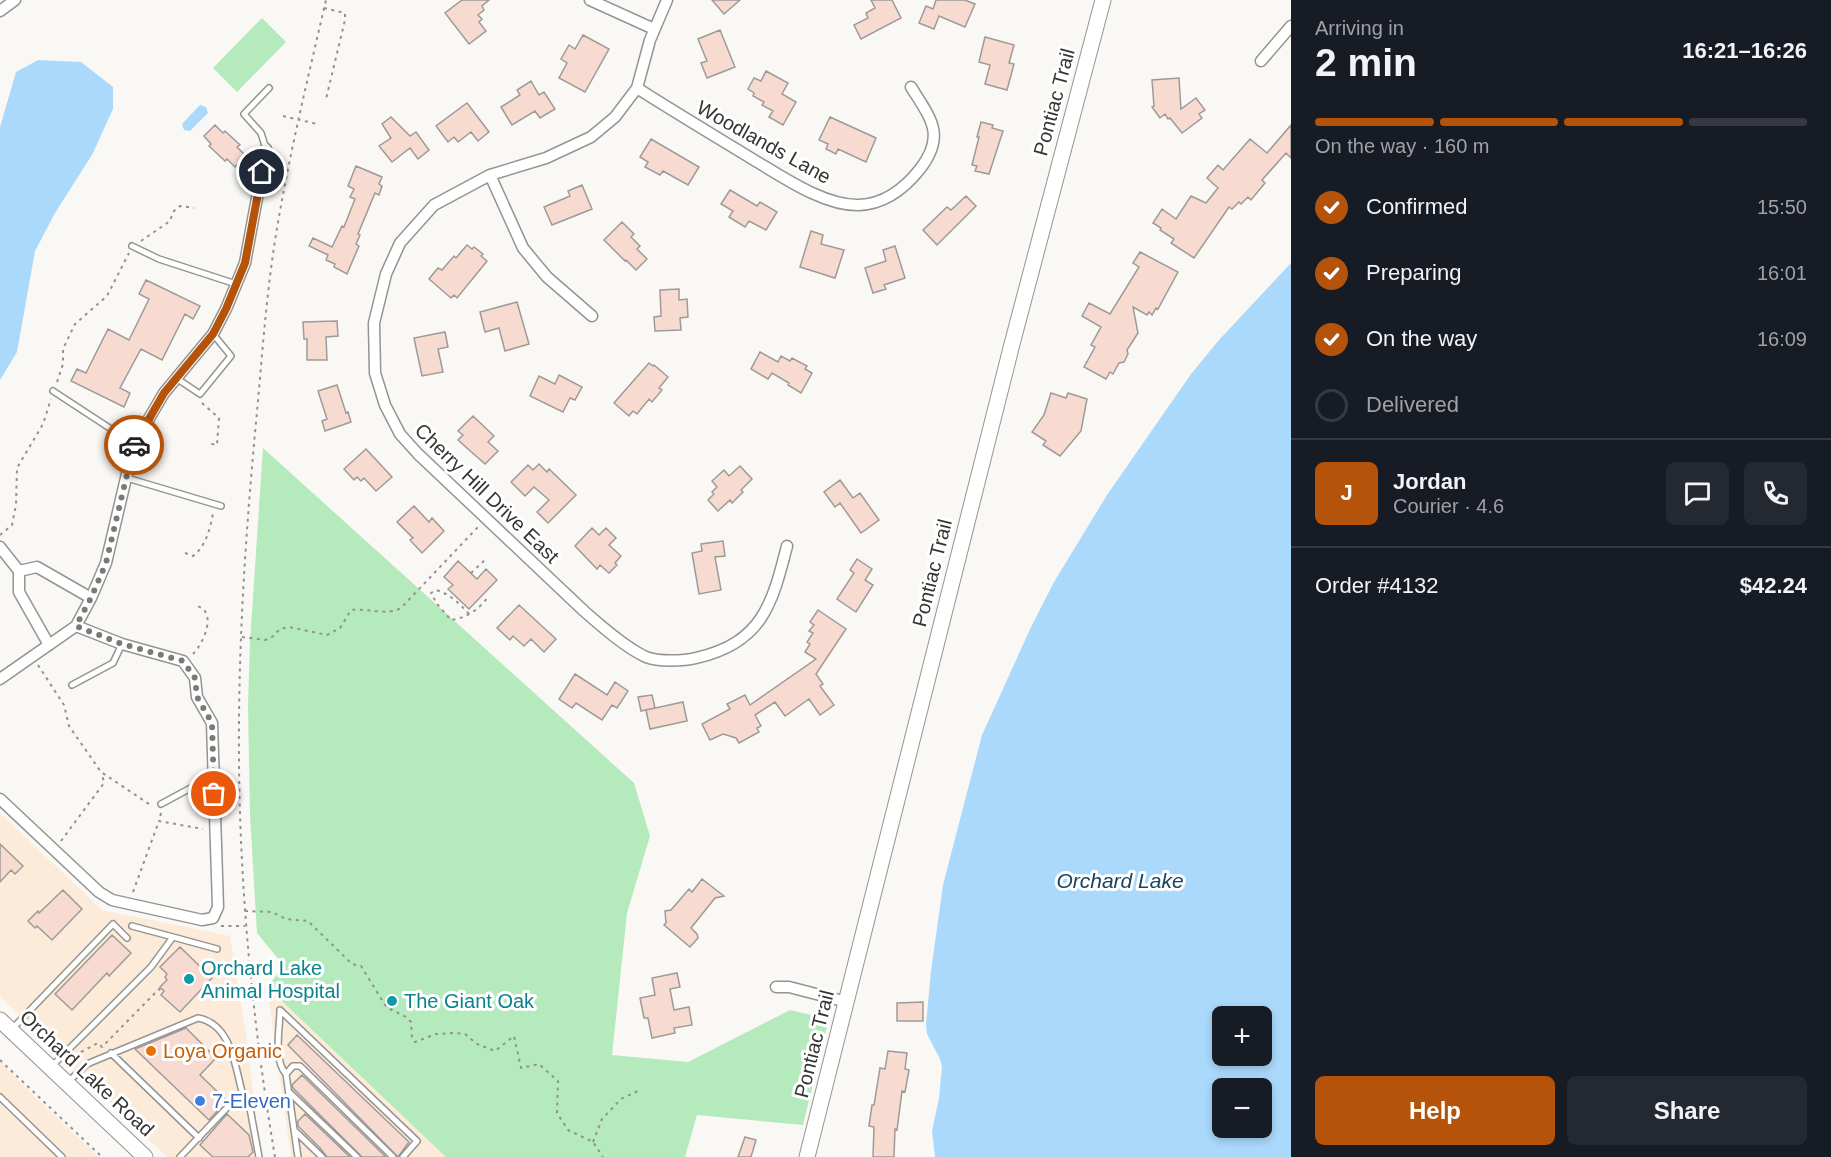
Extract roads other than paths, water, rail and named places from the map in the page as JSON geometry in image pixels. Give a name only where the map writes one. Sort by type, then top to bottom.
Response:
[{"type":"main road","name":"Pontiac Trail","points":[[807,1157],[1009,356],[1103,0]]},
{"type":"main road","name":"Orchard Lake Road","points":[[5,1025],[145,1157]]},
{"type":"street","points":[[0,11],[15,0]]},
{"type":"street","points":[[590,0],[654,29]]},
{"type":"street","name":"Cherry Hill Drive East","points":[[667,0],[654,29],[637,88],[615,117],[591,137],[546,158],[490,175],[434,205],[400,243],[386,273],[374,323],[375,373],[385,405],[400,434],[429,465],[584,611],[610,633],[648,658],[683,661],[715,653],[744,637],[759,622],[775,593],[787,546]]},
{"type":"street","points":[[1261,61],[1291,26]]},
{"type":"street","name":"Woodlands Lane","points":[[637,88],[802,188],[837,202],[858,205],[875,202],[898,192],[912,179],[933,149],[935,132],[932,120],[911,87]]},
{"type":"street","points":[[0,679],[76,626],[91,598],[106,563],[134,444],[152,410],[213,334],[237,284],[245,263],[266,149]]},
{"type":"street","points":[[490,175],[523,248],[547,277],[592,316]]},
{"type":"street","points":[[0,547],[18,571],[19,592],[49,645]]},
{"type":"street","points":[[18,571],[37,567],[91,598]]},
{"type":"street","points":[[0,799],[99,892],[112,900],[207,920],[213,918],[218,907],[212,723],[197,697],[195,678],[183,661],[122,644],[76,626]]},
{"type":"street","points":[[776,987],[789,987],[847,1002]]},
{"type":"lane","points":[[266,149],[261,134],[244,114],[269,88]]},
{"type":"lane","points":[[132,246],[159,259],[237,284]]},
{"type":"lane","points":[[176,378],[200,394],[231,356],[213,334]]},
{"type":"lane","points":[[53,390],[134,444]]},
{"type":"lane","points":[[125,477],[218,505]]},
{"type":"lane","points":[[72,685],[113,663],[122,644]]},
{"type":"lane","points":[[162,804],[214,775]]},
{"type":"lane","points":[[5,1025],[113,924],[127,938]]},
{"type":"lane","points":[[132,926],[217,949]]},
{"type":"lane","points":[[50,1067],[151,967],[173,937]]},
{"type":"lane","points":[[298,1157],[286,1074],[281,1068],[280,1010],[417,1142],[403,1157]]},
{"type":"lane","points":[[67,1083],[87,1064],[111,1053],[198,1018],[211,1020],[226,1036],[242,1092],[180,1157]]},
{"type":"lane","points":[[111,1053],[199,1138]]},
{"type":"lane","points":[[286,1074],[293,1066],[300,1066],[393,1157]]},
{"type":"lane","points":[[289,1092],[357,1157]]},
{"type":"lane","points":[[0,1097],[62,1157]]},
{"type":"lane","points":[[249,1104],[259,1157]]},
{"type":"lane","points":[[294,1131],[322,1157]]},
{"type":"water","points":[[38,60],[81,62],[113,87],[113,109],[92,155],[55,213],[35,251],[17,352],[0,380],[0,127],[16,72]]},
{"type":"water","points":[[200,105],[206,107],[208,113],[190,131],[184,130],[182,124]]},
{"type":"water","name":"Orchard Lake","points":[[1291,263],[1291,1157],[935,1157],[932,1131],[939,1098],[942,1067],[927,1034],[931,971],[943,885],[982,735],[1054,582],[1107,495],[1191,374],[1219,340]]},
{"type":"place","name":"Orchard Lake Animal Hospital","points":[[189,979]]},
{"type":"place","name":"The Giant Oak","points":[[392,1001]]},
{"type":"place","name":"Loya Organic","points":[[151,1051]]},
{"type":"place","name":"7-Eleven","points":[[200,1101]]}]
